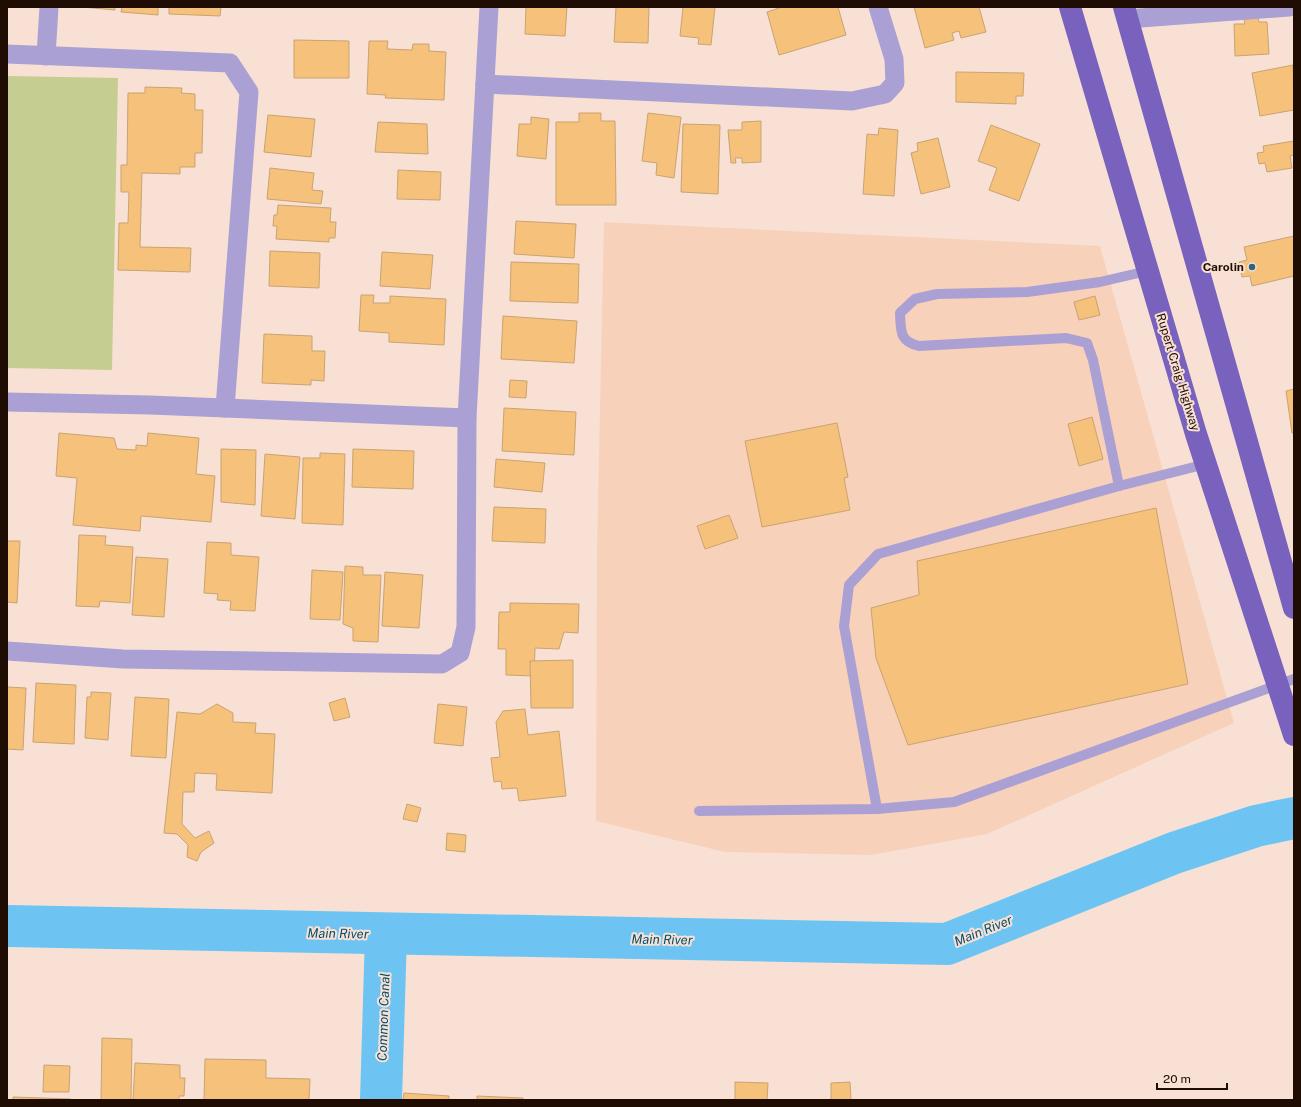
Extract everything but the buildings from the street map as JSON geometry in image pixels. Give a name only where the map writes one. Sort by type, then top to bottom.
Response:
[{"type":"main road","name":"Rupert Craig Highway","points":[[1070,7],[1206,464],[1286,682],[1294,735]]},
{"type":"main road","points":[[1126,13],[1290,581],[1294,608]]},
{"type":"street","points":[[46,56],[49,7]]},
{"type":"street","points":[[7,651],[123,659],[442,664],[460,653],[466,627],[467,418],[489,7]]},
{"type":"street","points":[[485,84],[852,101],[885,94],[895,83],[894,59],[878,7]]},
{"type":"street","points":[[1126,13],[1289,7]]},
{"type":"street","points":[[7,54],[230,63],[249,92],[226,408]]},
{"type":"street","points":[[7,402],[150,405],[467,418]]},
{"type":"lane","points":[[1119,486],[1093,360],[1086,343],[1066,338],[919,346],[909,344],[901,334],[900,313],[915,299],[937,294],[1026,292],[1100,282],[1148,272]]},
{"type":"lane","points":[[877,809],[844,626],[849,585],[878,554],[1119,486],[1206,464]]},
{"type":"lane","points":[[699,811],[877,809],[954,802],[1286,682]]},
{"type":"shaded area","points":[[604,222],[1100,246],[1234,723],[987,834],[871,855],[725,852],[596,821],[597,552]]},
{"type":"green space","points":[[7,76],[118,78],[112,370],[7,368]]},
{"type":"waterway","name":"Main River","points":[[7,926],[947,944],[1174,853],[1256,826],[1294,818]]},
{"type":"waterway","name":"Common Canal","points":[[381,1100],[386,934]]},
{"type":"place","name":"Carolin","points":[[1252,267]]}]
